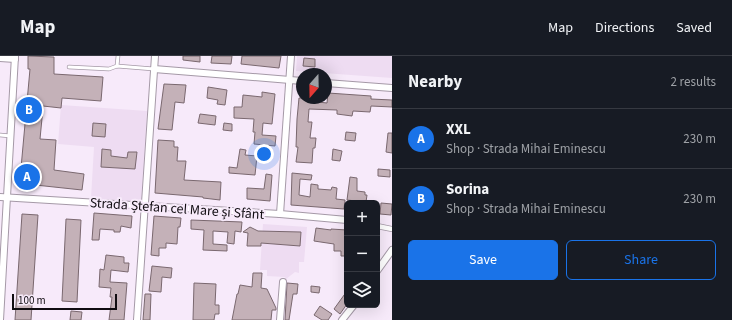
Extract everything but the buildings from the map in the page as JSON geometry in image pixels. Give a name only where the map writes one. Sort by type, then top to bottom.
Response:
[{"type":"street","points":[[137,320],[155,56]]},
{"type":"street","points":[[280,214],[291,56]]},
{"type":"street","points":[[0,58],[15,58],[0,320]]},
{"type":"street","points":[[154,69],[296,80]]},
{"type":"street","points":[[332,83],[392,88]]},
{"type":"street","name":"Strada Ștefan cel Mare și Sfânt","points":[[0,196],[280,214],[344,220]]},
{"type":"street","points":[[380,227],[392,229]]},
{"type":"street","points":[[380,267],[392,250]]},
{"type":"street","points":[[280,320],[283,282]]},
{"type":"street","points":[[342,320],[352,308]]},
{"type":"lane","points":[[117,66],[118,56]]},
{"type":"lane","points":[[69,67],[109,69],[117,66],[154,69]]},
{"type":"lane","points":[[0,135],[11,136]]},
{"type":"shaded area","points":[[297,56],[392,56],[392,78],[332,74],[332,68],[296,68]]},
{"type":"shaded area","points":[[61,105],[147,111],[141,202],[91,198],[94,147],[58,144]]},
{"type":"shaded area","points":[[263,224],[307,227],[304,262],[299,262],[299,273],[295,272],[286,279],[285,277],[267,276],[267,270],[260,270]]},
{"type":"place","name":"Sorina","points":[[29,110]]},
{"type":"place","name":"XXL","points":[[27,177]]}]
